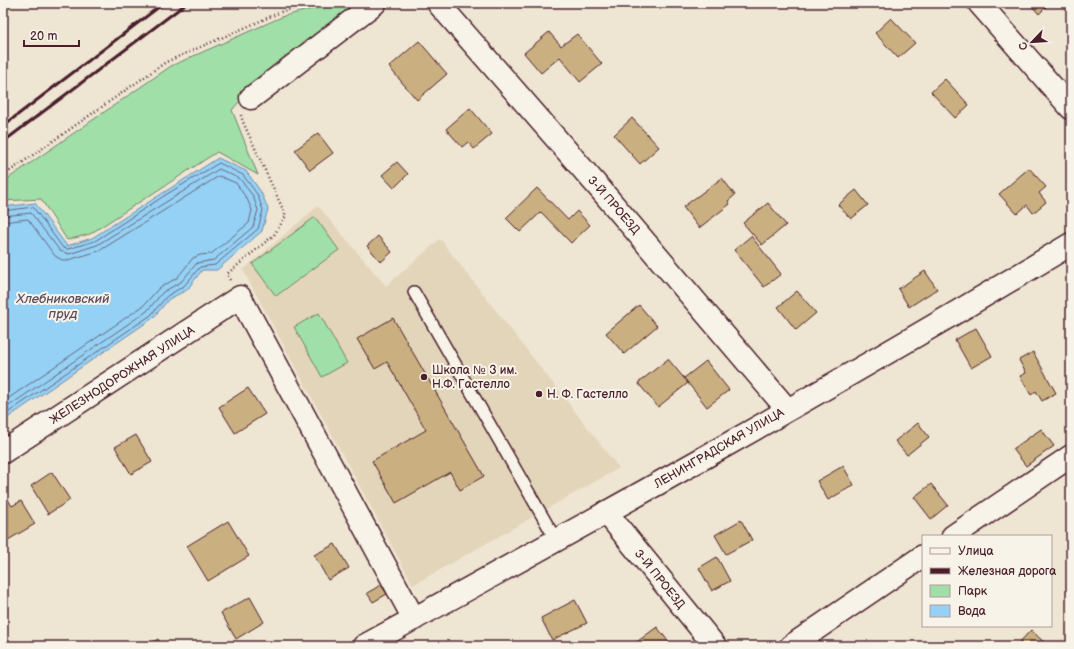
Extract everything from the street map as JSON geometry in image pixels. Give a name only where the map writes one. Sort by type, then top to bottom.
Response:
[{"type":"street","points":[[251,98],[376,3]]},
{"type":"street","name":"3-Й ПРОЕЗД","points":[[438,3],[602,190],[787,409]]},
{"type":"street","points":[[979,3],[1071,108]]},
{"type":"street","name":"ЛЕНИНГРАДСКАЯ УЛИЦА","points":[[364,646],[606,512],[959,312],[1071,244]]},
{"type":"street","points":[[240,298],[414,619]]},
{"type":"street","name":"ЖЕЛЕЗНОДОРОЖНАЯ УЛИЦА","points":[[3,452],[240,298]]},
{"type":"street","points":[[954,535],[1071,456]]},
{"type":"street","name":"3-Й ПРОЕЗД","points":[[606,512],[715,646]]},
{"type":"street","points":[[791,646],[922,557]]},
{"type":"lane","points":[[414,292],[556,540]]},
{"type":"path","points":[[3,176],[166,62],[281,12],[312,3]]},
{"type":"path","points":[[240,298],[227,274],[274,235],[286,216],[243,122],[241,110],[251,98]]},
{"type":"shaded area","name":"Школа № 3 им. Н.Ф. Гастелло","points":[[318,206],[386,286],[440,239],[619,468],[413,585],[243,270]]},
{"type":"green space","points":[[336,3],[366,3],[248,92],[232,110],[258,175],[217,152],[90,234],[67,240],[41,199],[3,201],[3,182],[171,66],[284,16]]},
{"type":"green space","points":[[315,217],[339,250],[276,296],[252,264]]},
{"type":"green space","points":[[319,313],[347,363],[322,377],[294,327]]},
{"type":"water","name":"Хлебниковский пруд","points":[[218,158],[246,171],[261,192],[268,209],[262,231],[217,270],[202,270],[187,290],[169,299],[153,318],[3,421],[3,207],[35,203],[67,246],[92,238]]},
{"type":"building","points":[[1029,3],[1050,3],[1039,14]]},
{"type":"building","points":[[891,18],[915,43],[898,58],[875,33]]},
{"type":"building","points":[[549,32],[561,46],[577,34],[602,64],[580,82],[560,57],[541,73],[524,53]]},
{"type":"building","points":[[419,41],[447,74],[417,100],[389,67]]},
{"type":"building","points":[[945,79],[969,105],[955,118],[931,92]]},
{"type":"building","points":[[470,108],[492,134],[474,149],[468,142],[462,147],[446,129]]},
{"type":"building","points":[[632,118],[659,147],[640,164],[614,135]]},
{"type":"building","points":[[318,133],[333,153],[310,170],[295,150]]},
{"type":"building","points":[[397,162],[408,174],[394,188],[382,175]]},
{"type":"building","points":[[1029,168],[1046,187],[1039,193],[1046,202],[1033,213],[1027,205],[1017,214],[999,194]]},
{"type":"building","points":[[722,178],[735,195],[728,201],[730,204],[699,228],[683,207]]},
{"type":"building","points":[[537,188],[568,220],[577,211],[590,225],[571,243],[541,212],[520,232],[506,218]]},
{"type":"building","points":[[856,190],[868,205],[851,219],[838,205]]},
{"type":"building","points":[[768,203],[786,225],[762,245],[743,223]]},
{"type":"building","points":[[378,236],[392,252],[381,262],[367,246]]},
{"type":"building","points":[[751,236],[781,274],[764,287],[734,250]]},
{"type":"building","points":[[925,271],[937,289],[909,307],[898,289]]},
{"type":"building","points":[[797,291],[816,313],[796,330],[778,307]]},
{"type":"building","points":[[639,305],[657,326],[624,354],[606,333]]},
{"type":"building","points":[[393,318],[484,476],[460,490],[450,472],[396,503],[372,461],[426,430],[387,362],[375,369],[357,339]]},
{"type":"building","points":[[976,328],[992,356],[971,368],[955,340]]},
{"type":"building","points":[[1033,352],[1056,393],[1042,401],[1036,391],[1031,395],[1020,376],[1026,373],[1019,360]]},
{"type":"building","points":[[668,359],[688,383],[658,407],[638,383]]},
{"type":"building","points":[[706,361],[729,390],[707,407],[684,378]]},
{"type":"building","points":[[248,388],[265,414],[235,433],[219,407]]},
{"type":"building","points":[[918,423],[929,437],[907,455],[895,441]]},
{"type":"building","points":[[1041,429],[1054,446],[1026,466],[1013,449]]},
{"type":"building","points":[[136,435],[152,462],[131,474],[115,447]]},
{"type":"building","points":[[843,466],[854,485],[828,500],[817,481]]},
{"type":"building","points":[[52,472],[70,500],[48,514],[31,486]]},
{"type":"building","points":[[931,484],[948,505],[931,519],[914,497]]},
{"type":"building","points":[[7,498],[12,506],[21,501],[35,524],[3,543],[3,501]]},
{"type":"building","points":[[741,520],[752,540],[726,554],[715,535]]},
{"type":"building","points":[[228,521],[249,556],[208,581],[187,546]]},
{"type":"building","points":[[335,544],[349,568],[328,580],[314,555]]},
{"type":"building","points":[[717,557],[730,581],[712,591],[699,568]]},
{"type":"building","points":[[381,585],[387,594],[373,602],[367,593]]},
{"type":"building","points":[[250,597],[264,622],[236,639],[221,613]]},
{"type":"building","points":[[575,600],[587,623],[552,640],[541,618]]},
{"type":"building","points":[[657,627],[672,646],[636,646],[634,644]]},
{"type":"building","points":[[1031,630],[1048,646],[1017,645]]},
{"type":"building","points":[[158,639],[162,646],[147,646]]},
{"type":"railway","points":[[3,126],[164,3]]},
{"type":"railway","points":[[3,142],[187,3]]},
{"type":"place","name":"Школа № 3 им. Н.Ф. Гастелло","points":[[424,377]]},
{"type":"place","name":"Н. Ф. Гастелло","points":[[539,394]]}]
